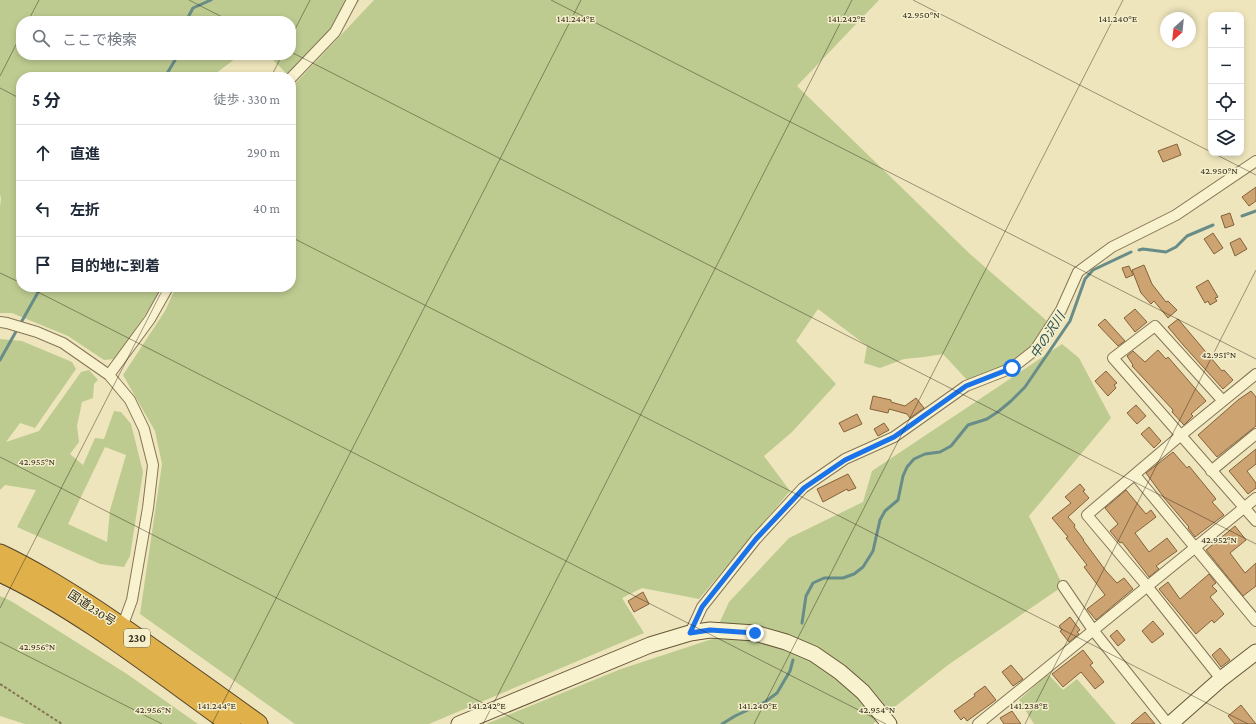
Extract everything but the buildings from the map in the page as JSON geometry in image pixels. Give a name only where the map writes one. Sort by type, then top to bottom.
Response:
[{"type":"highway","name":"国道230号","points":[[4,565],[54,601],[119,634],[258,724]]},
{"type":"highway","name":"国道230号","points":[[119,634],[231,724]]},
{"type":"street","points":[[296,73],[335,32],[352,0]]},
{"type":"street","points":[[690,633],[702,607],[756,539],[804,488],[845,460],[894,437],[966,386],[1012,368],[1035,350],[1061,310],[1078,272],[1112,247],[1176,215],[1256,161]]},
{"type":"street","points":[[109,375],[150,318],[165,292]]},
{"type":"street","points":[[0,322],[37,332],[64,344],[109,375],[130,400],[144,429],[153,465],[148,508],[132,600],[119,634]]},
{"type":"street","points":[[1223,401],[1155,326],[1113,358],[1256,521]]},
{"type":"street","points":[[1221,679],[1087,514],[1256,374]]},
{"type":"street","points":[[1211,471],[1256,434]]},
{"type":"street","points":[[1135,475],[1256,621]]},
{"type":"street","points":[[978,724],[990,720],[1093,630],[1256,498]]},
{"type":"street","points":[[1063,586],[1093,630],[1169,724],[1221,679],[1256,652]]},
{"type":"street","points":[[458,724],[650,645],[690,633],[710,630],[755,633],[786,642],[814,654],[840,672],[863,692],[889,724]]},
{"type":"path","points":[[0,684],[62,724]]},
{"type":"green space","points":[[0,0],[360,0],[289,72],[285,72],[273,60],[296,60],[296,16],[16,16],[16,60],[233,60],[218,72],[16,72],[16,292],[158,292],[153,303],[115,359],[104,360],[68,336],[12,313],[0,313]]},
{"type":"green space","points":[[374,0],[879,0],[797,86],[970,254],[1047,321],[1032,345],[1010,365],[968,381],[943,354],[904,359],[880,368],[864,363],[867,346],[818,309],[796,341],[836,384],[792,432],[764,456],[790,491],[699,599],[642,588],[622,598],[644,633],[429,724],[295,724],[140,614],[162,464],[155,431],[123,375],[165,311],[174,292],[296,292],[296,83]]},
{"type":"green space","points":[[0,339],[22,341],[72,362],[76,369],[35,428],[20,423],[6,442],[39,431],[81,372],[89,370],[98,380],[94,384],[93,398],[82,402],[77,426],[79,442],[70,454],[83,465],[95,438],[104,439],[114,411],[121,412],[131,424],[143,472],[130,556],[124,567],[100,564],[17,527],[36,490],[5,485],[0,490]],"holes":[[[105,447],[126,455],[110,510],[107,542],[68,524]]]},
{"type":"green space","points":[[1062,344],[1079,358],[1111,418],[1029,516],[1063,586],[948,665],[873,724],[486,724],[621,669],[712,639],[729,602],[789,538],[863,502],[872,471]]},
{"type":"green space","points":[[0,596],[11,601],[127,674],[198,724],[25,724],[0,716]]},
{"type":"green space","points":[[1048,674],[1063,690],[1077,679],[1116,724],[1034,724],[1019,700]]},
{"type":"waterway","points":[[189,16],[193,8],[211,0]]},
{"type":"waterway","points":[[168,72],[175,60]]},
{"type":"waterway","name":"中の沢川","points":[[1242,216],[1256,211]]},
{"type":"waterway","name":"中の沢川","points":[[1139,250],[1143,249],[1166,252],[1176,247],[1187,236],[1213,225]]},
{"type":"waterway","name":"中の沢川","points":[[802,623],[806,596],[813,583],[824,578],[843,578],[854,574],[863,567],[873,551],[880,520],[885,511],[898,500],[903,476],[907,467],[914,459],[925,454],[940,452],[951,446],[968,425],[987,419],[1011,401],[1025,387],[1070,321],[1085,279],[1093,270],[1131,252]]},
{"type":"waterway","points":[[0,360],[38,292]]},
{"type":"waterway","name":"中の沢川","points":[[722,724],[735,716],[765,702],[777,693],[790,671],[793,660]]},
{"type":"route","points":[[755,633],[710,630],[690,633],[702,607],[756,539],[804,488],[845,460],[894,437],[966,386],[1012,368]]}]
